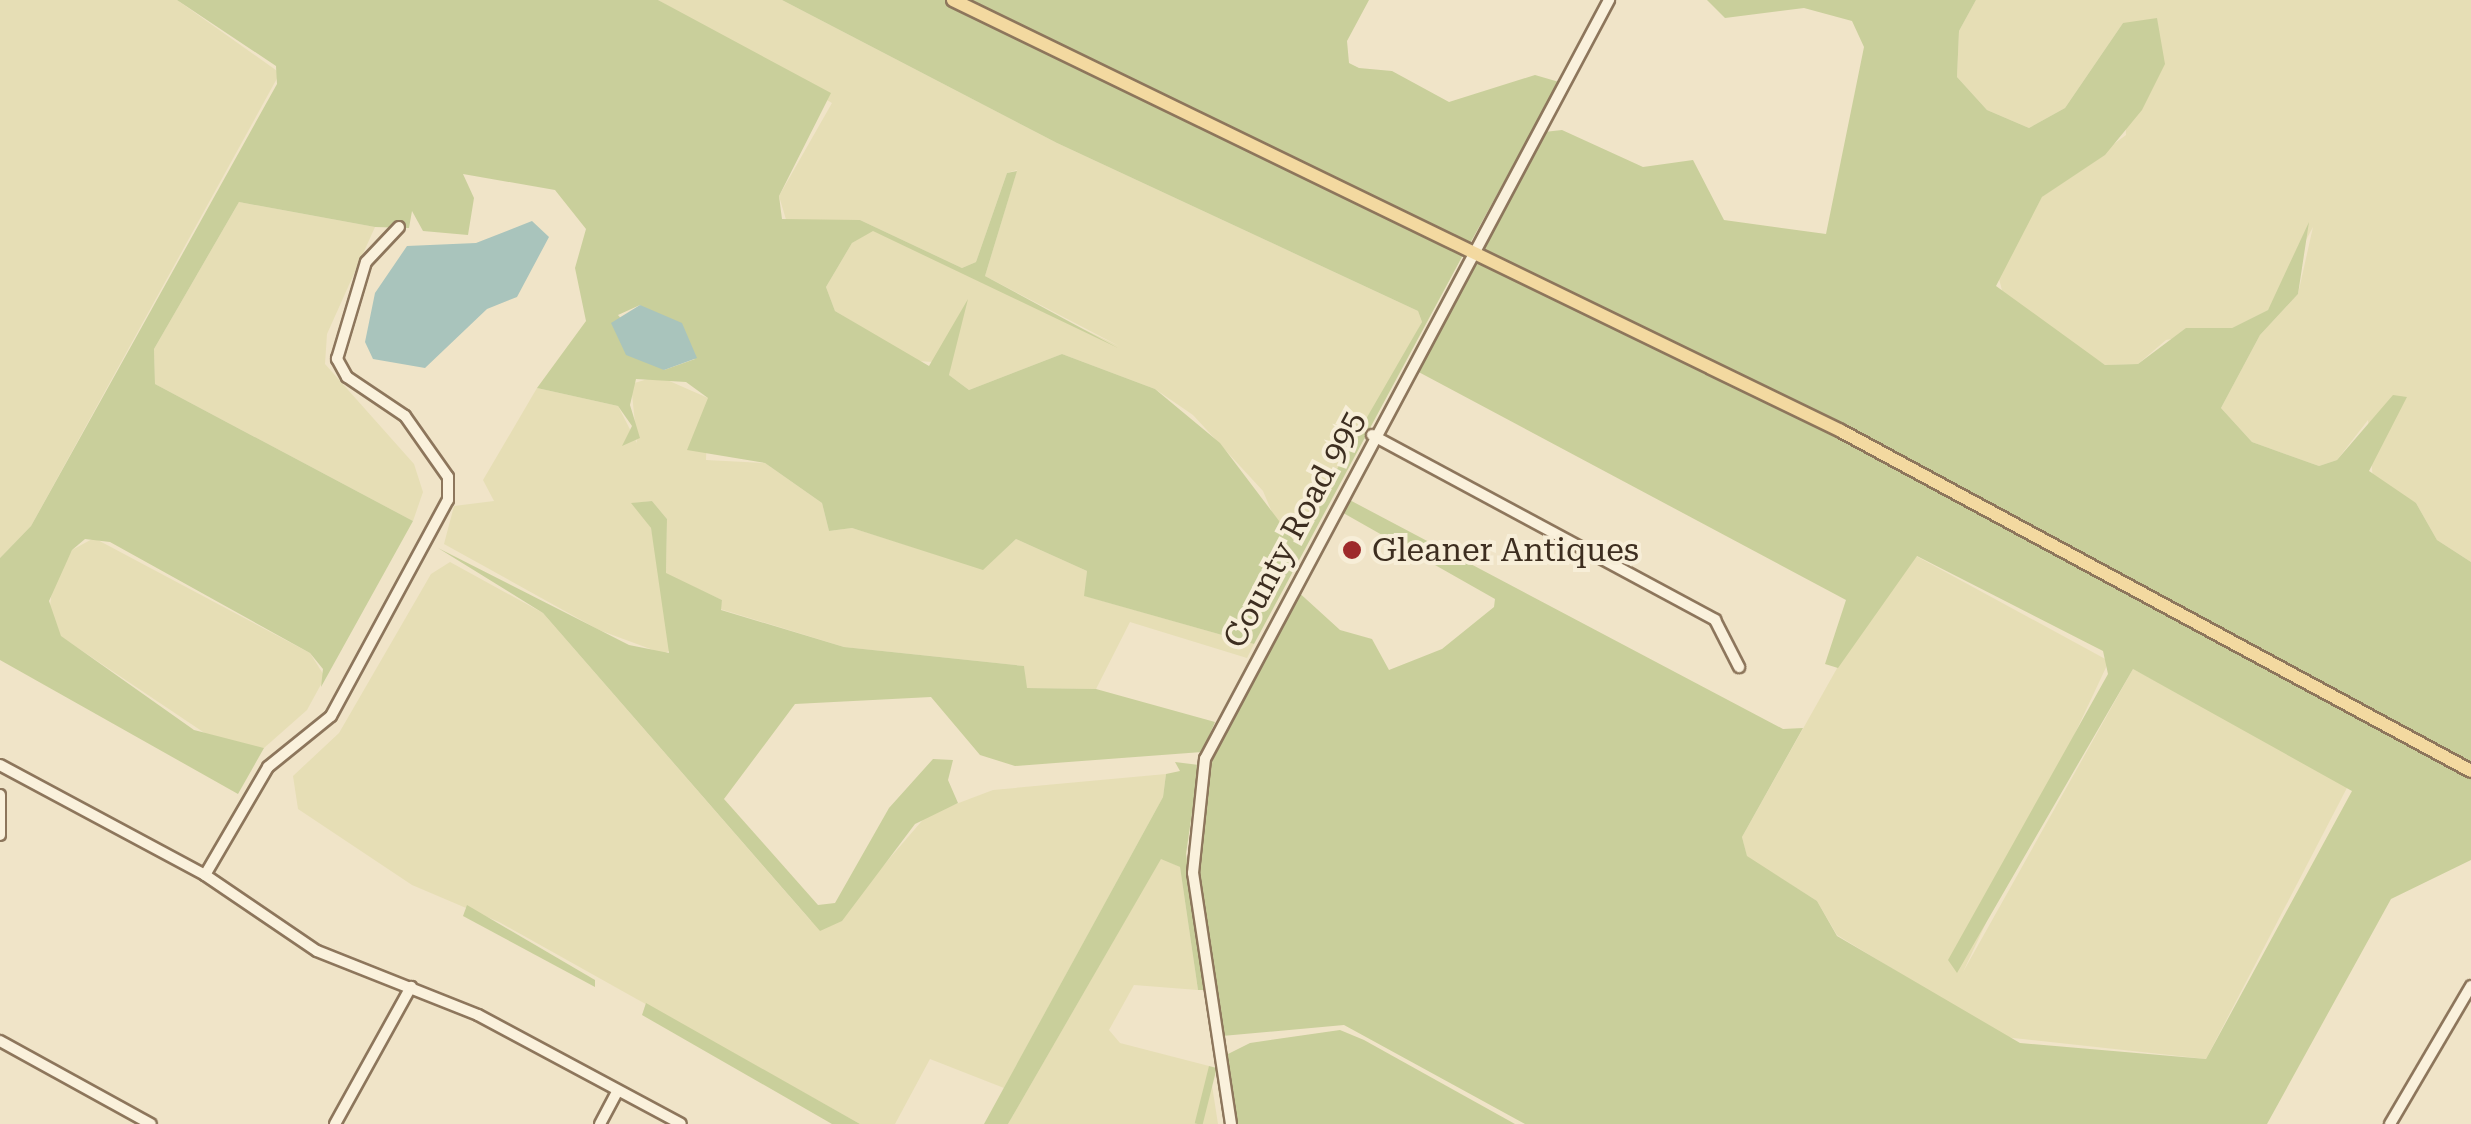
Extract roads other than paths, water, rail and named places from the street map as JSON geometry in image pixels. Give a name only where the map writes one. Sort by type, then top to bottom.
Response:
[{"type":"main road","points":[[953,0],[1841,431],[2471,771]]},
{"type":"street","name":"County Road 995","points":[[1231,1124],[1193,874],[1194,801],[1224,712],[1609,0]]},
{"type":"street","points":[[205,876],[268,767],[331,716],[448,500],[448,477],[416,430],[390,400],[347,378],[337,359],[366,262],[399,227]]},
{"type":"street","points":[[1372,435],[1715,620],[1740,667]]},
{"type":"street","points":[[0,766],[205,876],[311,948],[411,987],[681,1124]]},
{"type":"street","points":[[0,795],[0,835]]},
{"type":"street","points":[[2390,1124],[2471,986]]},
{"type":"street","points":[[336,1124],[411,987]]},
{"type":"street","points":[[0,1040],[151,1124]]},
{"type":"street","points":[[600,1124],[618,1092]]},
{"type":"water","points":[[532,221],[549,237],[517,297],[487,309],[425,368],[373,359],[365,342],[375,293],[407,246],[476,243]]},
{"type":"water","points":[[640,305],[682,323],[697,358],[664,370],[626,355],[611,323]]},
{"type":"place","name":"Gleaner Antiques","points":[[1352,550]]}]
